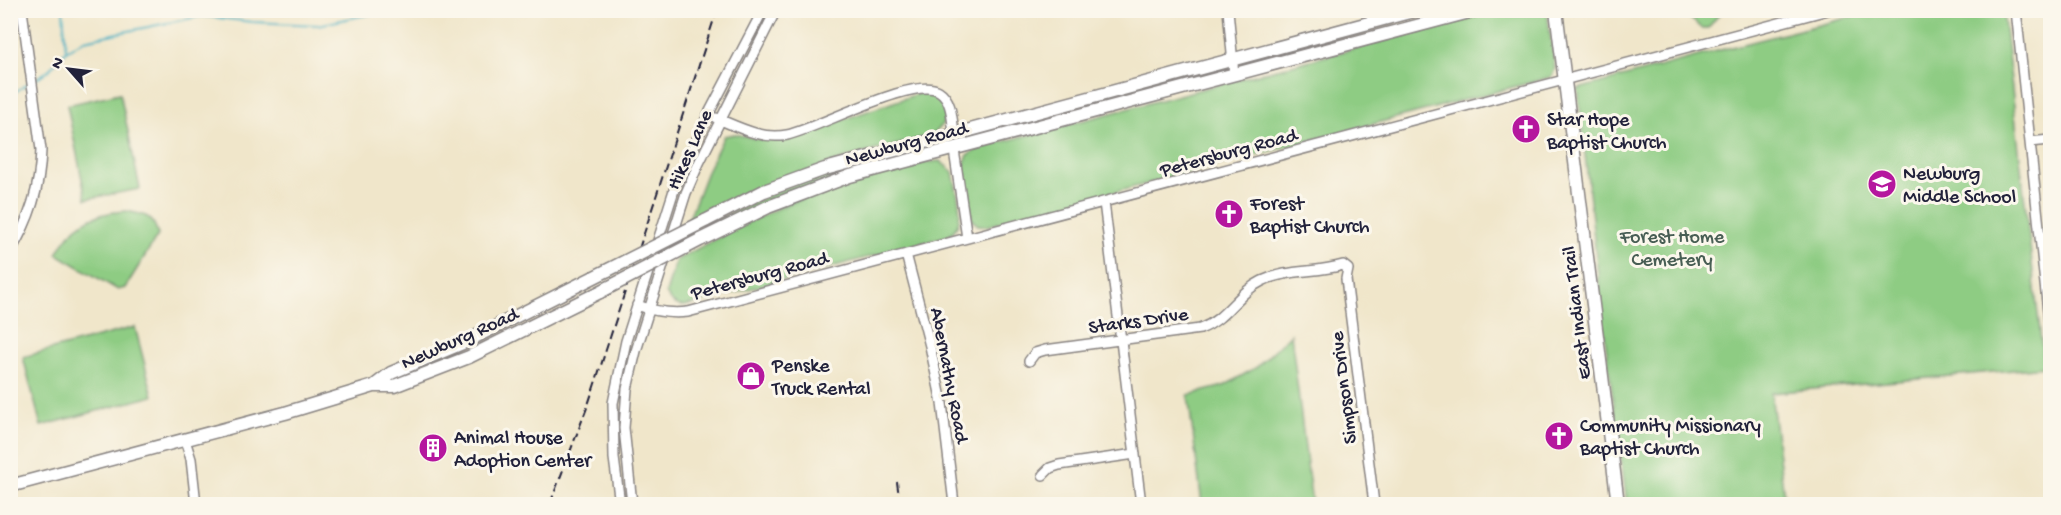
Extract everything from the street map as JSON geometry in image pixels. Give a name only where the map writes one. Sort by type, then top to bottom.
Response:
[{"type":"main road","name":"Newburg Road","points":[[374,386],[391,373],[465,342],[764,191],[825,169],[1417,10]]},
{"type":"main road","name":"Newburg Road","points":[[10,486],[285,413],[374,386],[394,386],[458,362],[511,337],[768,207],[850,176],[1477,10]]},
{"type":"main road","name":"East Indian Trail","points":[[1556,10],[1618,504]]},
{"type":"street","points":[[10,252],[29,216],[40,178],[41,150],[22,10]]},
{"type":"street","name":"Hikes Lane","points":[[620,504],[614,458],[613,403],[626,341],[675,187],[708,115],[763,10]]},
{"type":"street","name":"Hikes Lane","points":[[632,504],[624,428],[630,376],[649,310],[686,193],[776,10]]},
{"type":"street","points":[[1228,10],[1234,75]]},
{"type":"street","name":"Petersburg Road","points":[[637,306],[649,310],[688,312],[1828,10]]},
{"type":"street","points":[[2016,10],[2030,142],[2046,243],[2050,331]]},
{"type":"street","points":[[708,115],[762,135],[788,135],[901,92],[931,88],[939,91],[946,98],[954,133]]},
{"type":"street","points":[[2030,142],[2050,140]]},
{"type":"street","points":[[954,150],[967,238]]},
{"type":"street","points":[[1104,202],[1141,504]]},
{"type":"street","name":"Abernathy Road","points":[[906,254],[942,403],[954,504]]},
{"type":"street","name":"Starks Drive","points":[[1029,361],[1035,353],[1045,350],[1200,329],[1221,318],[1248,291],[1265,280],[1343,265],[1346,267]]},
{"type":"street","name":"Simpson Drive","points":[[1346,267],[1374,504]]},
{"type":"street","points":[[185,440],[191,459],[196,504]]},
{"type":"street","points":[[1043,475],[1050,468],[1059,465],[1135,454]]},
{"type":"green space","name":"Forest Home Cemetery","points":[[1878,10],[2003,11],[2044,367],[1771,393],[1785,504],[1627,504],[1604,331],[1578,89]]},
{"type":"green space","points":[[1496,11],[1547,11],[1555,69],[1551,77],[987,226],[978,225],[972,220],[963,166],[968,155],[979,148]]},
{"type":"green space","points":[[1681,11],[1722,11],[1708,28],[1702,28]]},
{"type":"green space","points":[[120,93],[140,189],[86,199],[67,105]]},
{"type":"green space","points":[[920,93],[937,99],[945,110],[943,123],[930,136],[849,157],[748,192],[688,221],[708,169],[724,136],[735,134],[762,140],[784,140]]},
{"type":"green space","points":[[932,144],[934,151],[704,232],[699,231],[781,190],[810,179]]},
{"type":"green space","points":[[940,161],[953,172],[960,207],[958,223],[948,236],[685,306],[676,304],[666,293],[676,260],[761,216],[842,185],[928,162]]},
{"type":"green space","points":[[126,211],[150,219],[158,235],[125,288],[118,290],[57,254],[70,234],[84,222],[103,214]]},
{"type":"green space","points":[[135,327],[153,396],[41,426],[23,357]]},
{"type":"green space","points":[[1291,334],[1312,504],[1202,504],[1188,395],[1224,386],[1257,367]]},
{"type":"waterway","points":[[34,80],[48,71],[66,51],[63,10]]},
{"type":"waterway","points":[[66,51],[84,40],[202,16],[252,22],[318,25],[390,10]]},
{"type":"waterway","points":[[10,95],[29,83]]},
{"type":"railway","points":[[550,504],[588,405],[717,10]]},
{"type":"railway","points":[[897,482],[900,504]]},
{"type":"place","name":"Star Hope Baptist Church","points":[[1526,129]]},
{"type":"place","name":"Newburg Middle School","points":[[1882,184]]},
{"type":"place","name":"Forest Baptist Church","points":[[1229,214]]},
{"type":"place","name":"Penske Truck Rental","points":[[751,376]]},
{"type":"place","name":"Community Missionary Baptist Church","points":[[1559,436]]},
{"type":"place","name":"Animal House Adoption Center","points":[[433,448]]}]
